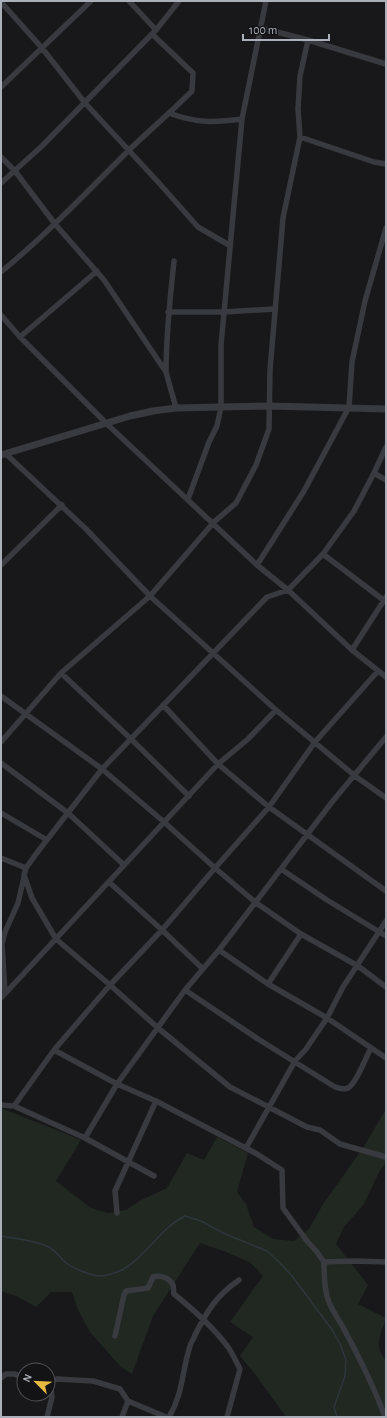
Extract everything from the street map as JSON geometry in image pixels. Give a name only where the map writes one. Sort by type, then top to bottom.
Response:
[{"type":"street","points":[[1,87],[91,1]]},
{"type":"street","points":[[1,272],[28,250],[129,150],[192,91],[193,73],[154,32],[129,1]]},
{"type":"street","points":[[1,183],[85,103],[154,32],[179,1]]},
{"type":"street","points":[[188,499],[216,426],[221,407],[221,345],[242,120],[265,4],[260,1]]},
{"type":"street","points":[[1,2],[42,48],[85,103],[160,183],[198,227],[230,246]]},
{"type":"street","points":[[261,28],[308,40],[386,64]]},
{"type":"street","points":[[1,742],[61,673],[150,596],[214,522],[236,503],[256,465],[269,429],[270,370],[284,218],[300,137],[298,109],[300,76],[308,40]]},
{"type":"street","points":[[169,113],[186,119],[202,122],[242,120]]},
{"type":"street","points":[[300,137],[374,162],[386,164]]},
{"type":"street","points":[[1,157],[15,171],[55,224],[104,280],[166,372]]},
{"type":"street","points":[[257,564],[304,491],[349,407],[352,362],[365,301],[386,228]]},
{"type":"street","points":[[174,261],[168,312],[166,372],[176,408]]},
{"type":"street","points":[[20,337],[97,271]]},
{"type":"street","points":[[168,312],[224,312],[275,309]]},
{"type":"street","points":[[1,315],[20,337],[107,424],[214,522],[257,564],[288,590],[352,650],[386,677]]},
{"type":"street","points":[[3,455],[130,416],[176,408],[270,406],[386,409]]},
{"type":"street","points":[[5,993],[2,944],[18,903],[26,868],[102,769],[267,597],[288,590],[324,554],[354,511],[386,447]]},
{"type":"street","points":[[3,455],[62,506],[150,596],[276,710],[354,776],[386,798]]},
{"type":"street","points":[[374,473],[386,480]]},
{"type":"street","points":[[1,565],[62,506]]},
{"type":"street","points":[[324,554],[385,600],[352,650]]},
{"type":"street","points":[[14,1106],[54,1050],[110,985],[162,930],[269,806],[315,742],[378,671]]},
{"type":"street","points":[[61,673],[189,796]]},
{"type":"street","points":[[1,696],[102,769],[255,902],[301,934],[358,966],[386,987]]},
{"type":"street","points":[[163,705],[218,764],[269,806],[386,891]]},
{"type":"street","points":[[1,998],[218,764],[248,739],[276,710]]},
{"type":"street","points":[[85,1138],[117,1084],[185,990],[219,950],[307,834],[354,776],[384,745],[386,737]]},
{"type":"street","points":[[1,763],[68,813],[124,865]]},
{"type":"street","points":[[1,813],[47,840]]},
{"type":"street","points":[[1,858],[26,868]]},
{"type":"street","points":[[281,869],[327,900],[386,936]]},
{"type":"street","points":[[24,875],[32,898],[56,939],[158,1028],[230,1087],[307,1127],[320,1130],[340,1144],[386,1157]]},
{"type":"street","points":[[109,882],[203,969]]},
{"type":"street","points":[[246,1148],[295,1061],[306,1049],[327,1018],[343,988],[386,921]]},
{"type":"street","points":[[268,984],[301,934]]},
{"type":"street","points":[[219,950],[268,984],[327,1018],[386,1058]]},
{"type":"street","points":[[185,990],[258,1039],[335,1087],[343,1089],[349,1088],[354,1082],[371,1048]]},
{"type":"street","points":[[54,1050],[117,1084],[156,1101],[246,1148],[268,1160],[282,1170],[283,1208],[324,1262],[324,1284],[332,1310],[341,1323],[366,1372],[385,1417]]},
{"type":"street","points":[[117,1213],[115,1191],[156,1101]]},
{"type":"street","points":[[1,1105],[14,1106],[85,1138],[154,1176]]},
{"type":"street","points":[[324,1262],[386,1262]]},
{"type":"street","points":[[115,1336],[126,1291],[148,1288],[153,1277],[156,1276],[166,1278],[173,1285],[174,1294],[213,1329],[229,1348],[240,1369],[227,1417]]},
{"type":"street","points":[[56,1379],[93,1381],[120,1389],[128,1401],[168,1417],[178,1400],[190,1345],[202,1319],[226,1289],[239,1280]]},
{"type":"street","points":[[1,1378],[6,1374],[16,1375]]},
{"type":"street","points":[[122,1417],[128,1401]]},
{"type":"street","points":[[47,1417],[51,1402]]},
{"type":"street","points":[[385,1417],[386,1406]]},
{"type":"shaded area","points":[[1,1108],[81,1140],[56,1181],[91,1208],[108,1213],[126,1210],[141,1200],[167,1188],[187,1153],[204,1160],[217,1137],[248,1153],[237,1192],[246,1204],[254,1227],[273,1239],[294,1241],[309,1229],[323,1204],[363,1148],[386,1109],[386,1162],[379,1172],[364,1204],[344,1227],[336,1244],[368,1285],[358,1304],[386,1318],[380,1334],[379,1345],[382,1355],[386,1360],[386,1417],[286,1417],[240,1356],[253,1337],[230,1322],[263,1276],[251,1263],[224,1251],[200,1243],[153,1316],[132,1374],[120,1366],[90,1332],[78,1310],[72,1292],[51,1292],[36,1307],[16,1296],[1,1291]]},
{"type":"waterway","points":[[1,1236],[31,1241],[51,1248],[72,1267],[97,1276],[109,1275],[120,1271],[131,1264],[168,1228],[185,1216],[201,1221],[223,1233],[267,1251],[292,1276],[333,1331],[340,1344],[346,1360],[345,1376],[334,1407],[337,1417]]}]
